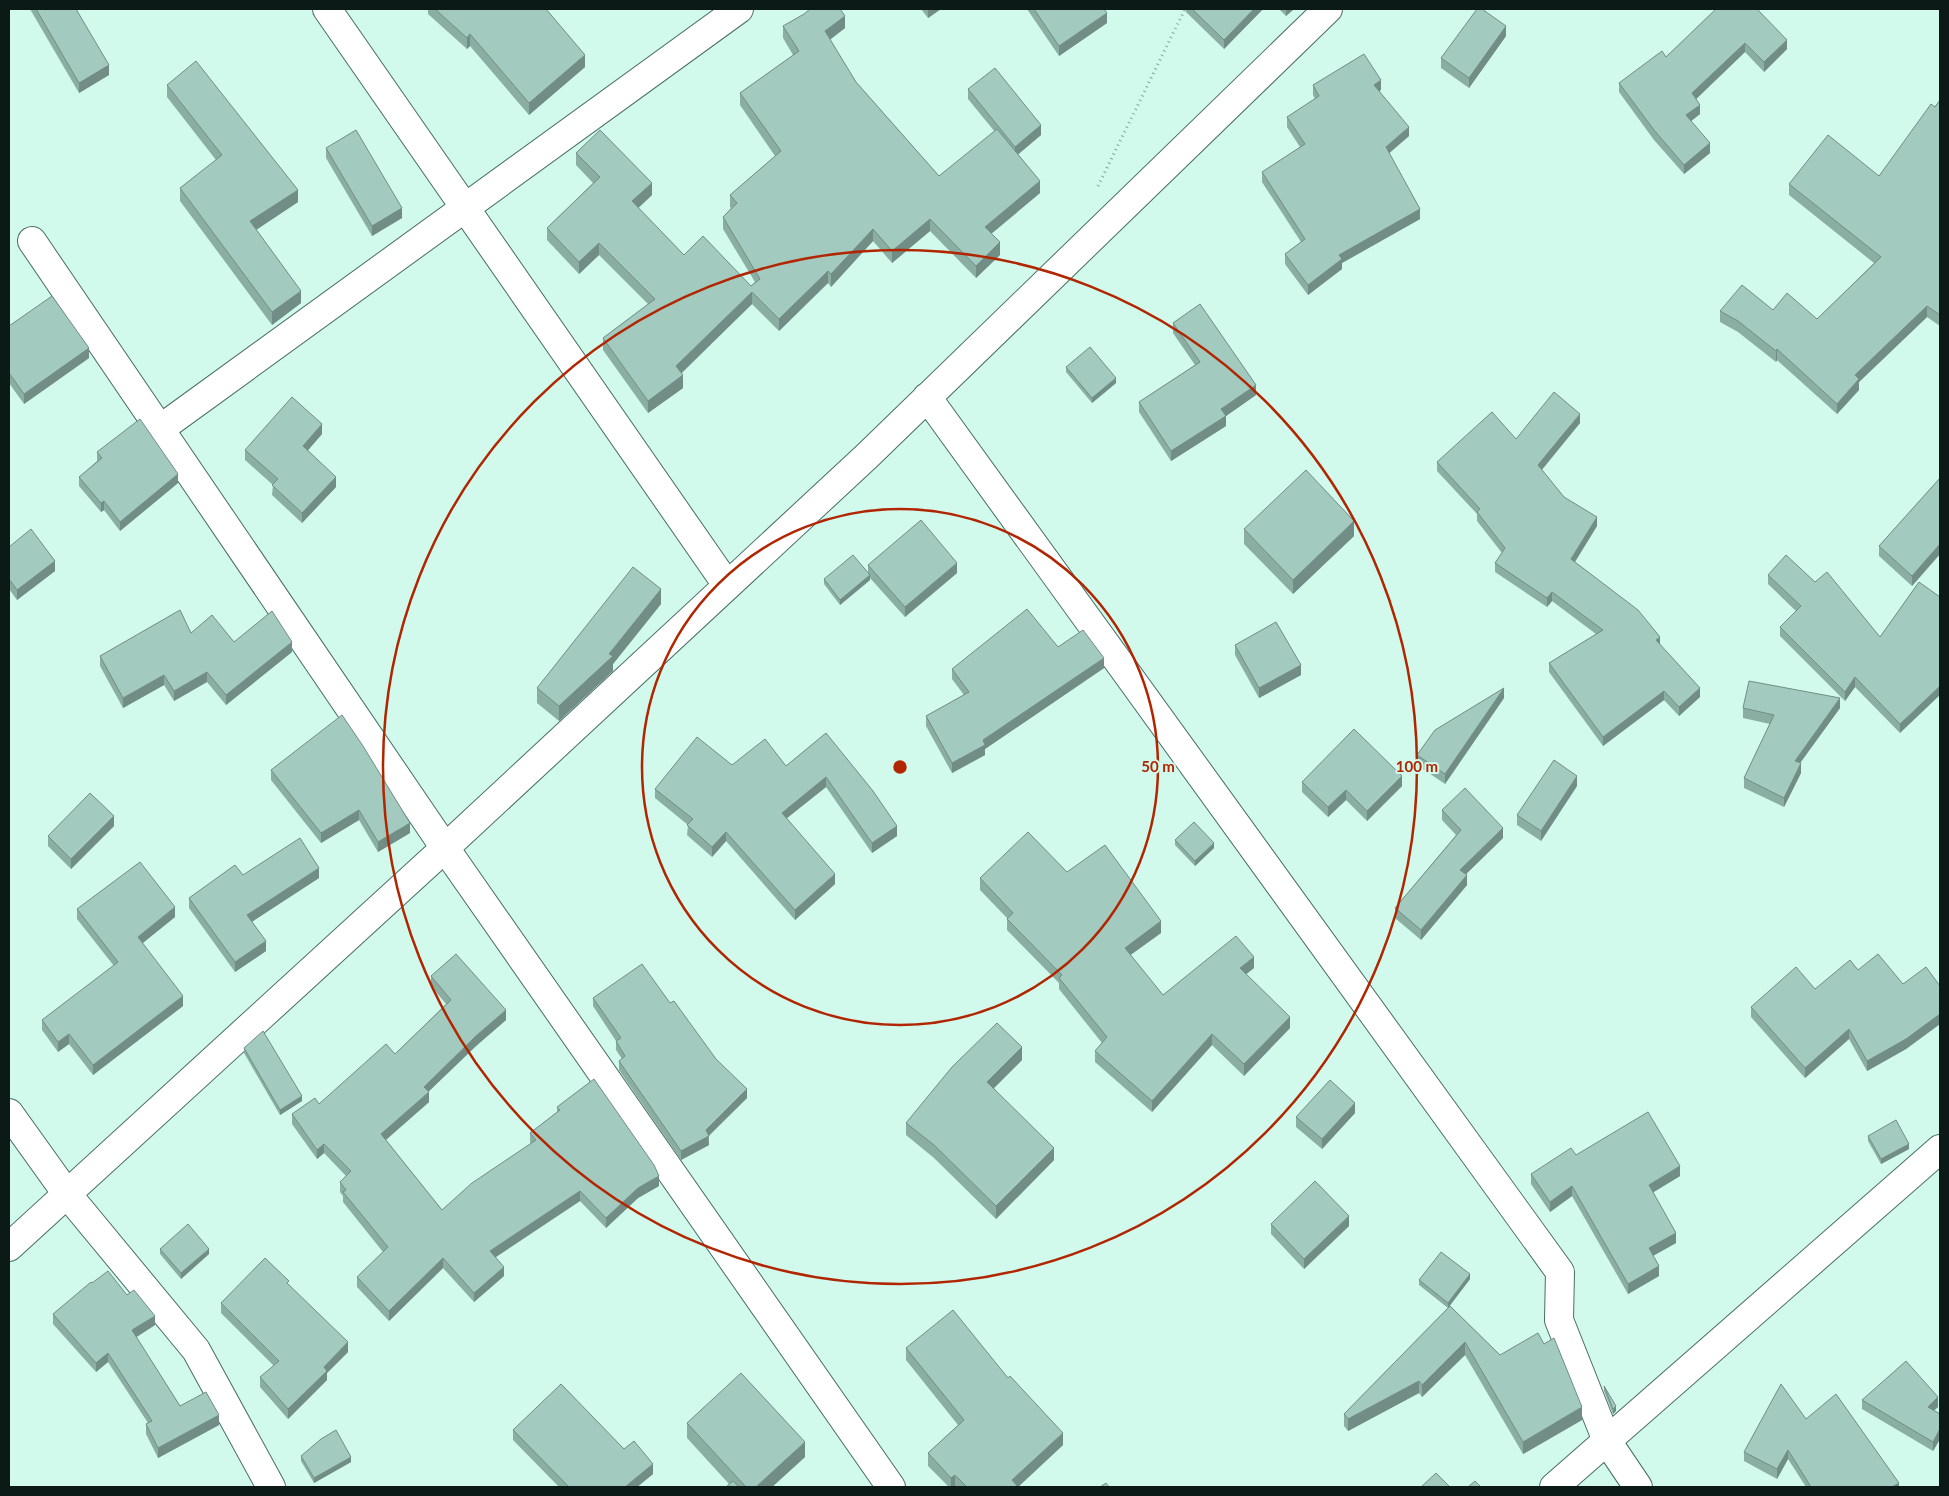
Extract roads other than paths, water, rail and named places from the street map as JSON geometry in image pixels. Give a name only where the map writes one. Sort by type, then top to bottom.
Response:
[{"type":"street","points":[[327,9],[727,585]]},
{"type":"street","points":[[160,429],[739,9]]},
{"type":"street","points":[[9,1247],[445,848],[867,456],[1328,9]]},
{"type":"street","points":[[32,241],[445,848],[892,1487]]},
{"type":"street","points":[[927,397],[1560,1272],[1559,1320],[1607,1441],[1638,1487]]},
{"type":"street","points":[[9,1113],[67,1194],[196,1350],[271,1487]]},
{"type":"street","points":[[1554,1487],[1940,1148]]}]
